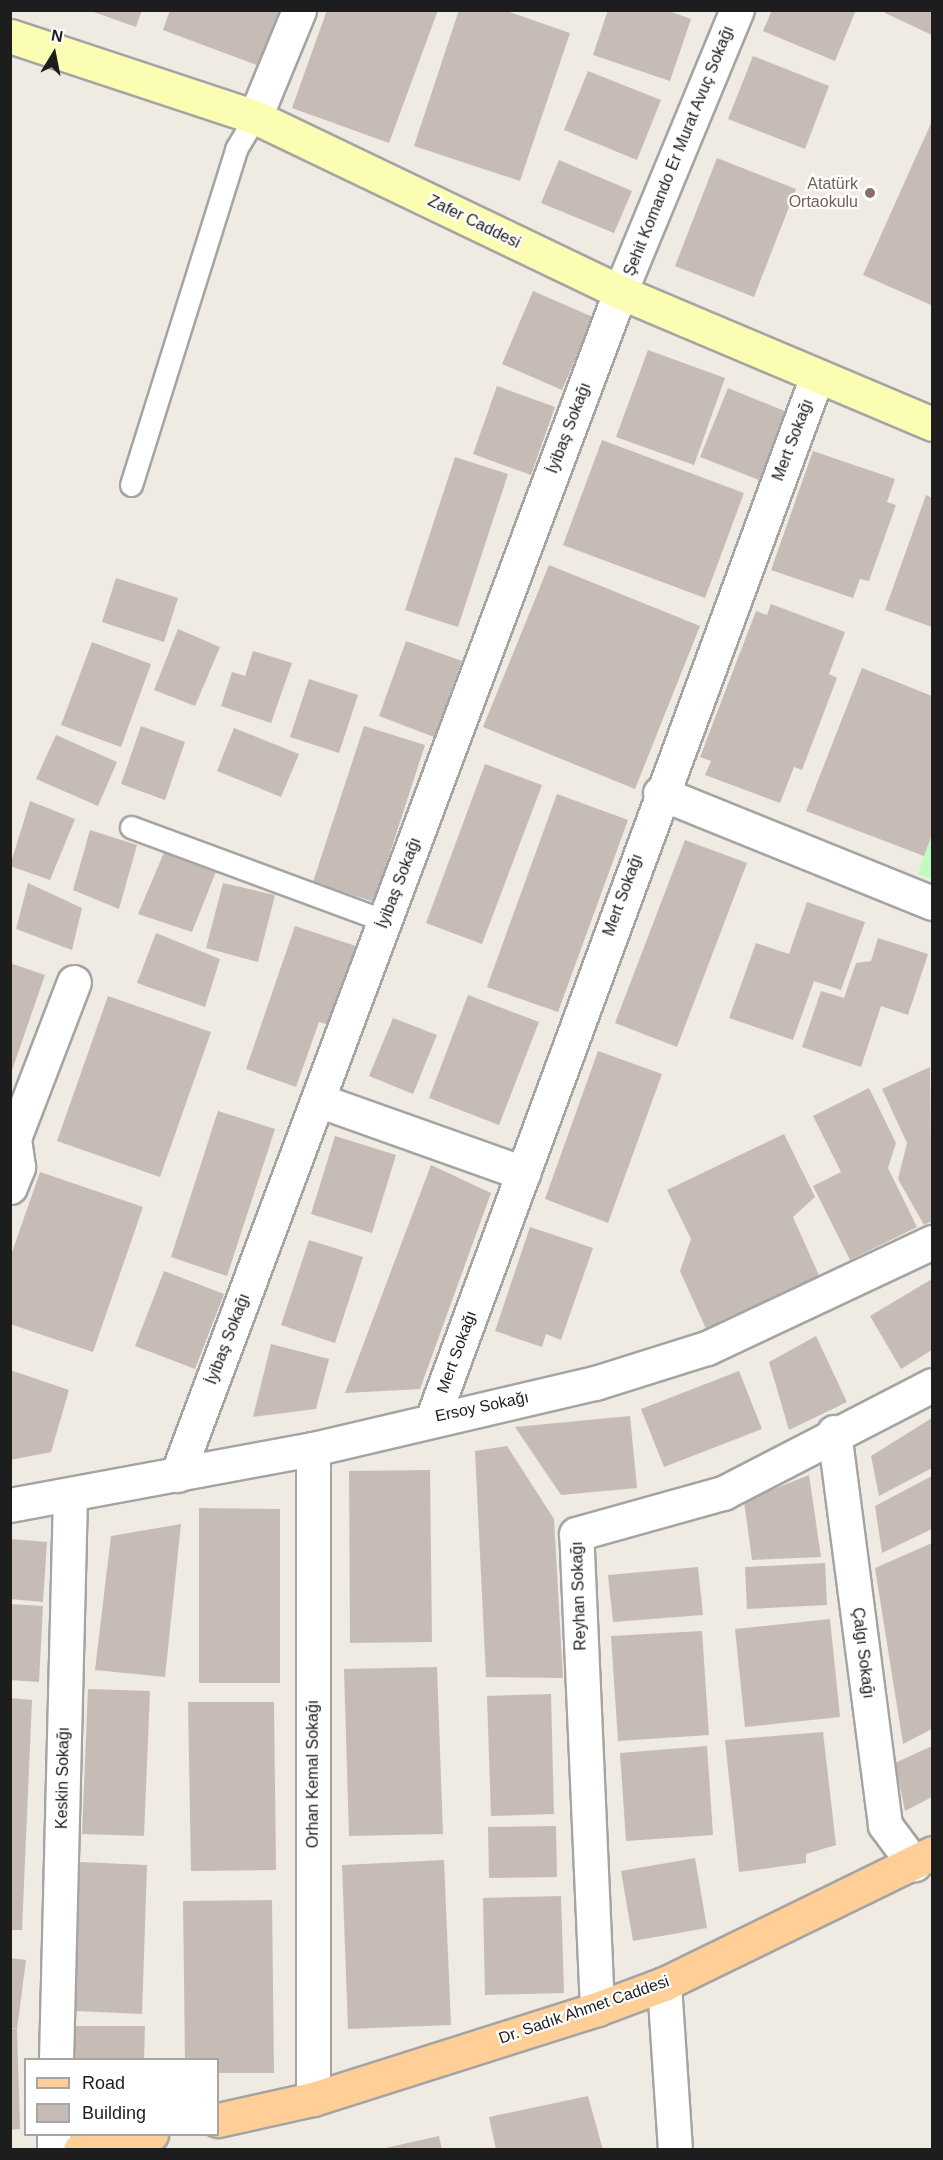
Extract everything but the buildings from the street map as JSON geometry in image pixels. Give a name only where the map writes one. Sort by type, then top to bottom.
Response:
[{"type":"main road","name":"Dr. Sadık Ahmet Caddesi","points":[[219,2120],[313,2099],[597,2009],[664,1984],[923,1859]]},
{"type":"main road","points":[[80,2150],[139,2141]]},
{"type":"street","points":[[255,117],[299,10]]},
{"type":"street","name":"Şehit Komando Er Murat Avuç Sokağı","points":[[620,292],[737,10]]},
{"type":"street","name":"Zafer Caddesi","points":[[10,36],[255,117],[620,292],[933,424]]},
{"type":"street","name":"İyibaş Sokağı","points":[[177,1475],[620,292]]},
{"type":"street","name":"Mert Sokağı","points":[[433,1417],[660,792],[818,376]]},
{"type":"street","points":[[660,792],[933,903]]},
{"type":"street","points":[[10,1187],[18,1167],[15,1138],[74,982]]},
{"type":"street","points":[[318,1100],[523,1173]]},
{"type":"street","name":"Ersoy Sokağı","points":[[10,1505],[70,1497],[313,1449],[433,1417],[595,1383],[707,1348],[933,1242]]},
{"type":"street","name":"Reyhan Sokağı","points":[[597,2009],[576,1534],[723,1493],[834,1432],[933,1385]]},
{"type":"street","name":"Çalgı Sokağı","points":[[834,1432],[885,1825],[923,1859]]},
{"type":"street","name":"Orhan Kemal Sokağı","points":[[313,1449],[313,2099]]},
{"type":"street","name":"Keskin Sokağı","points":[[56,2058],[70,1497]]},
{"type":"street","points":[[664,1984],[675,2150]]},
{"type":"lane","points":[[131,485],[236,149],[255,117]]},
{"type":"lane","points":[[131,827],[385,921]]},
{"type":"green space","points":[[932,834],[932,879],[918,874]]},
{"type":"place","name":"Atatürk Ortaokulu","points":[[870,193]]}]
